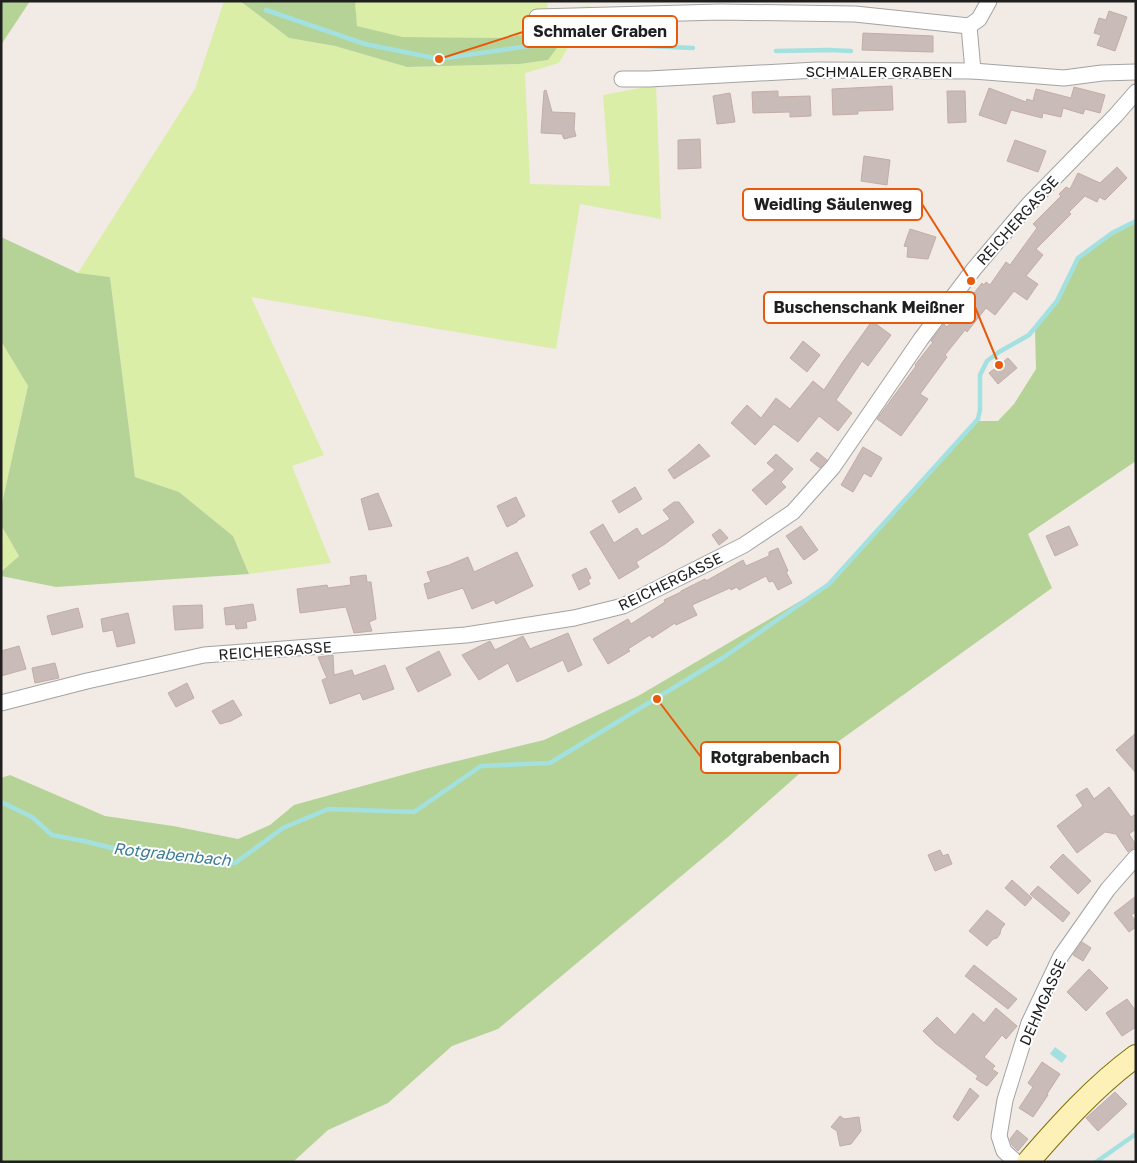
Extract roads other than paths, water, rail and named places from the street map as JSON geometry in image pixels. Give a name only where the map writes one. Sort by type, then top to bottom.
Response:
[{"type":"main road","points":[[1028,1162],[1070,1114],[1112,1075],[1136,1056]]},
{"type":"street","points":[[537,17],[856,8],[969,26],[978,19],[989,1]]},
{"type":"street","points":[[969,26],[973,71]]},
{"type":"street","name":"SCHMALER GRABEN","points":[[622,79],[817,70],[973,71],[1064,78],[1102,72],[1136,72]]},
{"type":"street","name":"REICHERGASSE","points":[[1,703],[87,681],[204,655],[466,635],[574,618],[623,606],[744,545],[793,512],[834,467],[921,339],[974,269],[1029,204],[1136,92]]},
{"type":"street","name":"DEHMGASSE","points":[[1016,1162],[1004,1151],[1000,1136],[1005,1100],[1030,1023],[1061,956],[1108,889],[1136,857]]},
{"type":"water","points":[[1055,1047],[1067,1056],[1062,1063],[1050,1054]]},
{"type":"waterway","name":"SCHMALER GRABEN","points":[[266,10],[365,44],[439,59],[549,43],[693,48]]},
{"type":"waterway","name":"SCHMALER GRABEN","points":[[776,51],[851,51]]},
{"type":"waterway","name":"Rotgrabenbach","points":[[1,802],[32,817],[52,835],[116,849],[147,849],[235,863],[283,828],[328,809],[414,812],[481,766],[550,763],[724,657],[829,584],[978,419],[980,410],[980,375],[987,361],[1029,335],[1057,301],[1078,258],[1112,233],[1136,221]]},
{"type":"waterway","points":[[1096,1162],[1136,1134]]},
{"type":"place","name":"Schmaler Graben","points":[[439,59]]},
{"type":"place","name":"Weidling Säulenweg","points":[[971,281]]},
{"type":"place","name":"Buschenschank Meißner","points":[[999,365]]},
{"type":"place","name":"Rotgrabenbach","points":[[657,699]]}]
